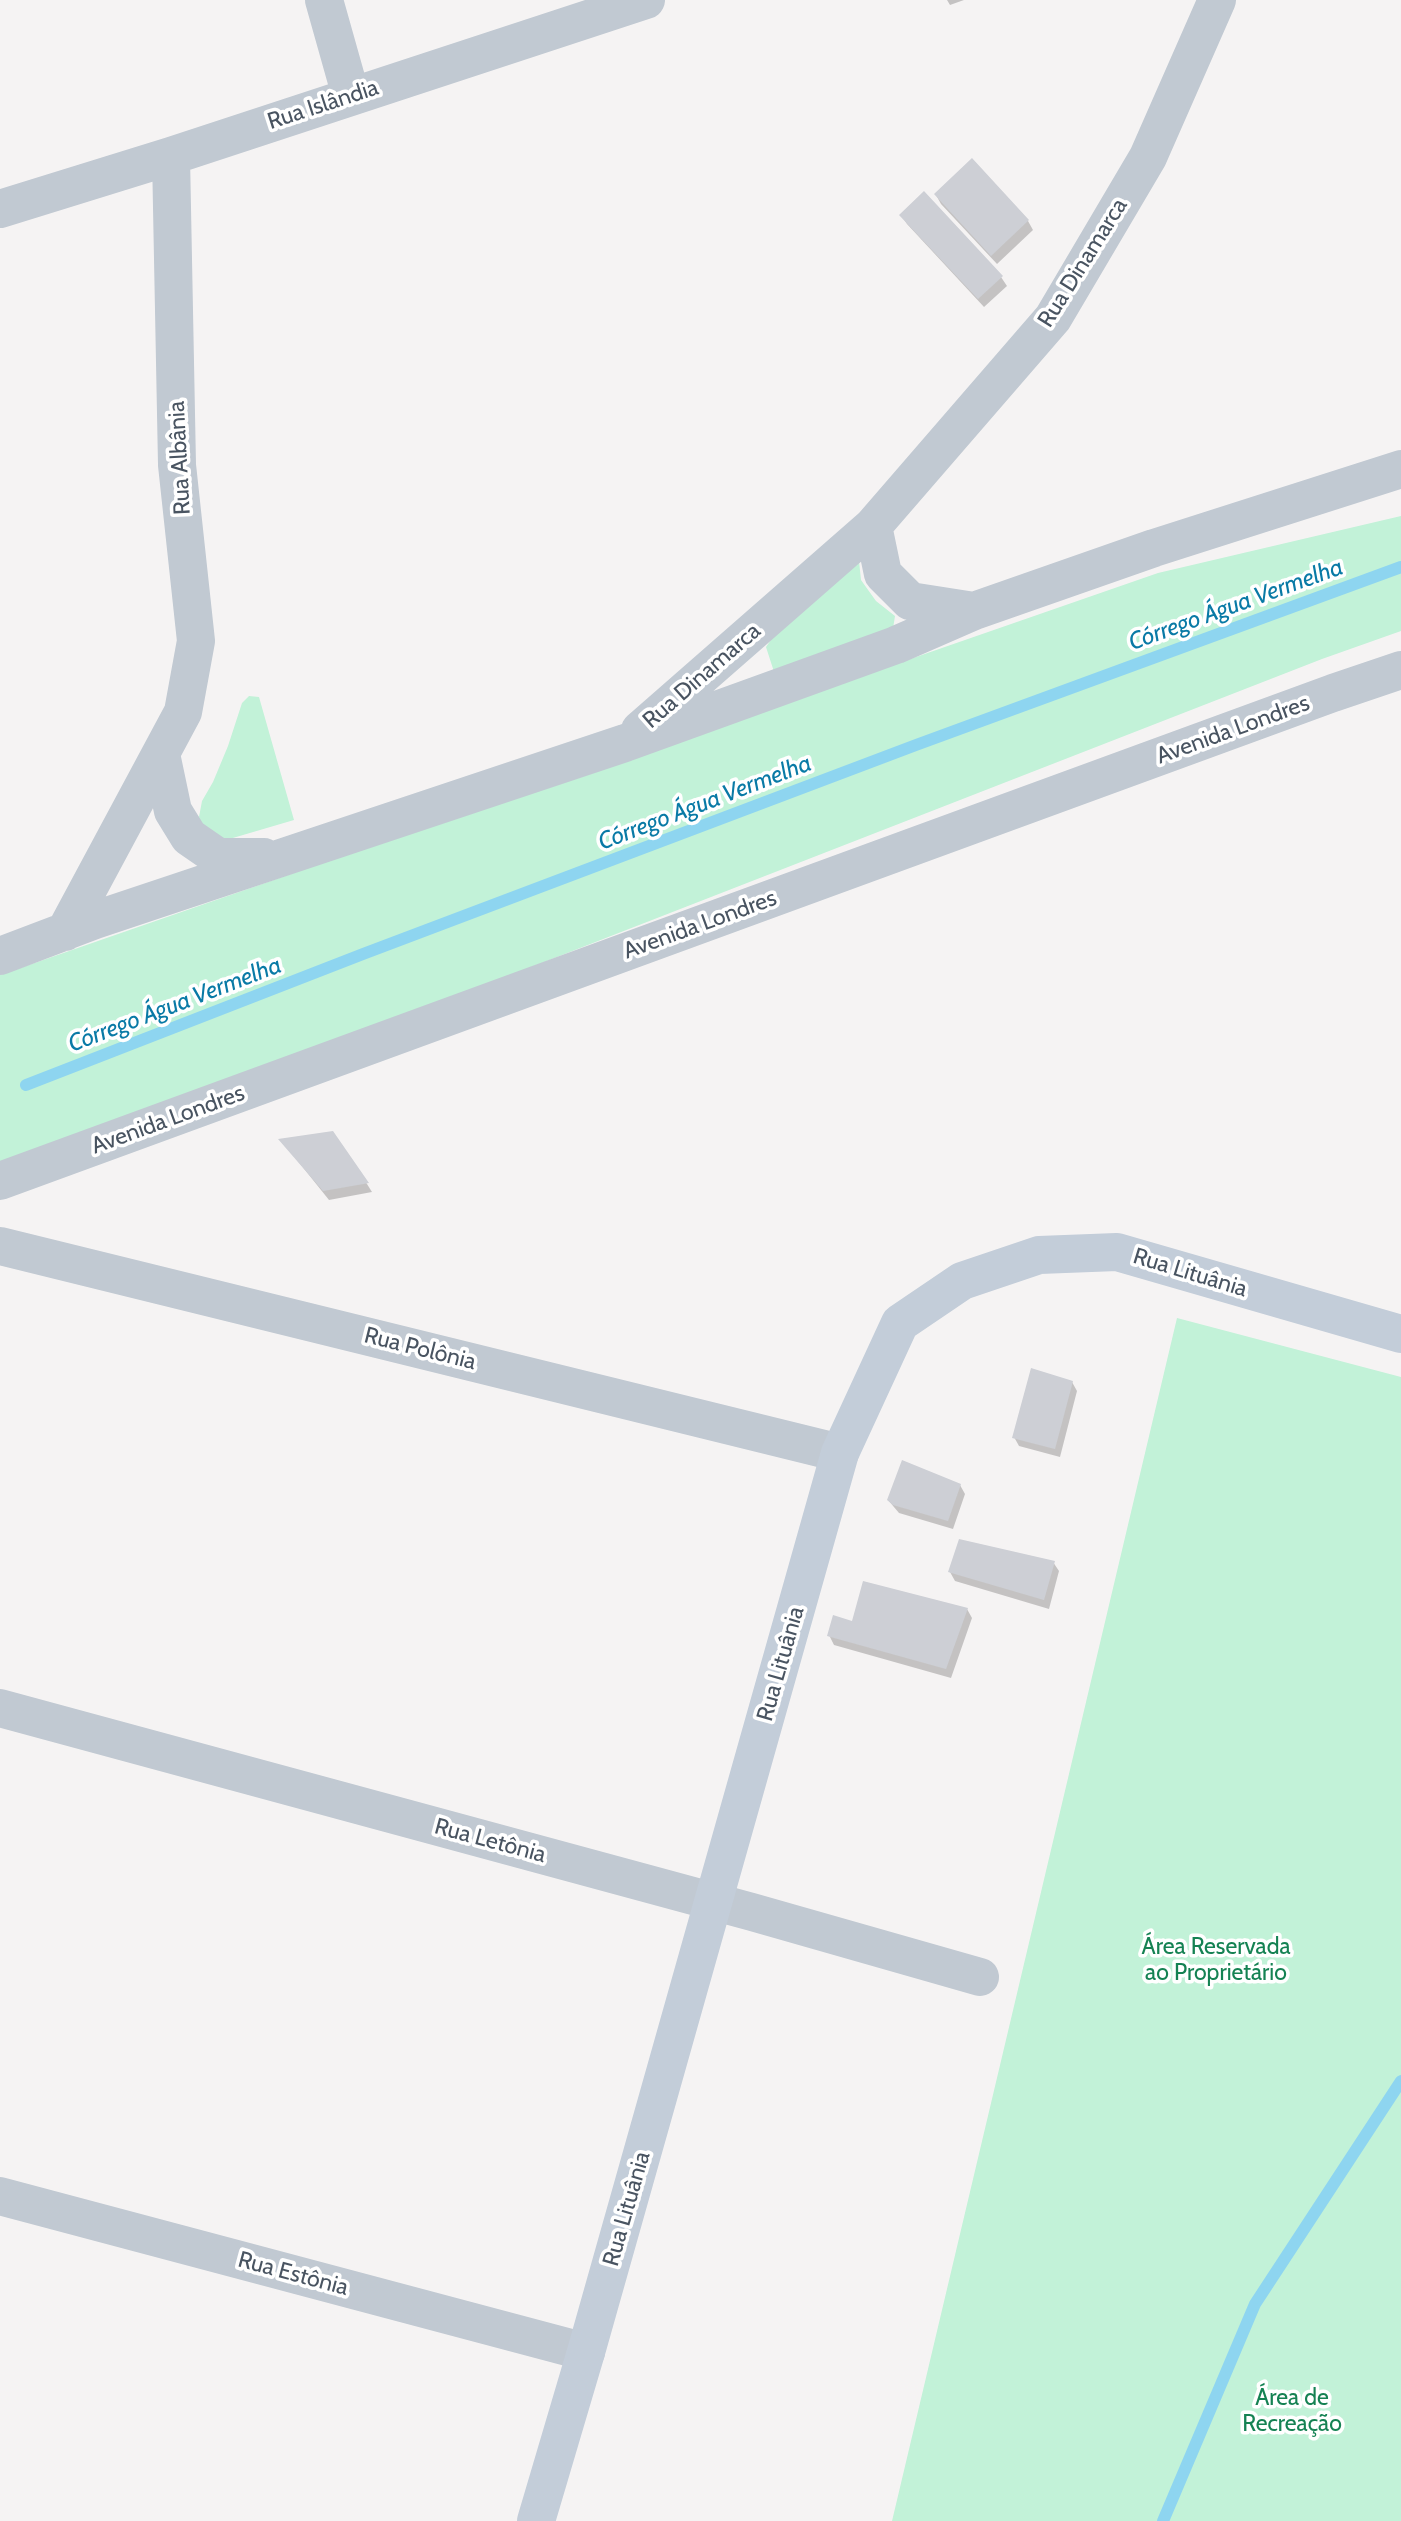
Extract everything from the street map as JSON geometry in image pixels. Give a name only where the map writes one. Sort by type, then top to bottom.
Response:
[{"type":"street","points":[[324,0],[351,96]]},
{"type":"street","name":"Rua Islândia","points":[[0,209],[171,156],[646,0]]},
{"type":"street","name":"Rua Dinamarca","points":[[625,743],[873,526],[1053,318],[1148,157],[1217,0]]},
{"type":"street","name":"Rua Albânia","points":[[65,932],[183,712],[196,641],[177,465],[171,156]]},
{"type":"street","points":[[0,956],[625,743],[897,645],[974,611],[1153,548],[1401,470]]},
{"type":"street","points":[[873,526],[883,574],[910,601],[974,611]]},
{"type":"street","name":"Avenida Londres","points":[[0,1181],[1401,670]]},
{"type":"street","points":[[161,754],[173,811],[189,837],[218,857],[289,856]]},
{"type":"street","name":"Rua Polônia","points":[[0,1246],[840,1453]]},
{"type":"street","name":"Rua Lituânia","points":[[536,2521],[715,1902],[840,1453],[901,1323],[962,1281],[1039,1255],[1117,1252],[1401,1334]]},
{"type":"street","name":"Rua Letônia","points":[[0,1708],[715,1902],[980,1977]]},
{"type":"street","name":"Rua Estônia","points":[[0,2196],[586,2352]]},
{"type":"green space","points":[[1401,516],[1401,631],[1322,659],[0,1174],[0,975],[1158,573]]},
{"type":"green space","points":[[859,561],[861,580],[876,601],[895,616],[892,635],[776,678],[766,647],[794,606]]},
{"type":"green space","points":[[249,696],[259,697],[294,820],[226,840],[205,836],[199,817],[202,801],[228,746],[242,703]]},
{"type":"green space","name":"Área Reservada ao Proprietário","points":[[1177,1318],[1401,1377],[1401,2521],[892,2521]]},
{"type":"building","points":[[972,158],[1029,220],[991,256],[934,194]]},
{"type":"building","points":[[924,191],[1003,276],[978,299],[899,215]]},
{"type":"building","points":[[333,1131],[369,1183],[323,1191],[278,1139]]},
{"type":"building","points":[[1031,1368],[1073,1381],[1055,1449],[1012,1438]]},
{"type":"building","points":[[902,1460],[961,1484],[948,1521],[893,1505],[887,1500]]},
{"type":"building","points":[[959,1539],[1055,1561],[1044,1600],[948,1572]]},
{"type":"building","points":[[863,1581],[968,1608],[946,1669],[827,1636],[833,1615],[852,1621]]},
{"type":"waterway","name":"Córrego Água Vermelha","points":[[26,1085],[363,954],[916,745],[1401,567]]},
{"type":"waterway","points":[[1163,2521],[1255,2304],[1401,2081]]},
{"type":"park label","name":"Área de Recreação","points":[[1292,2411]]}]
